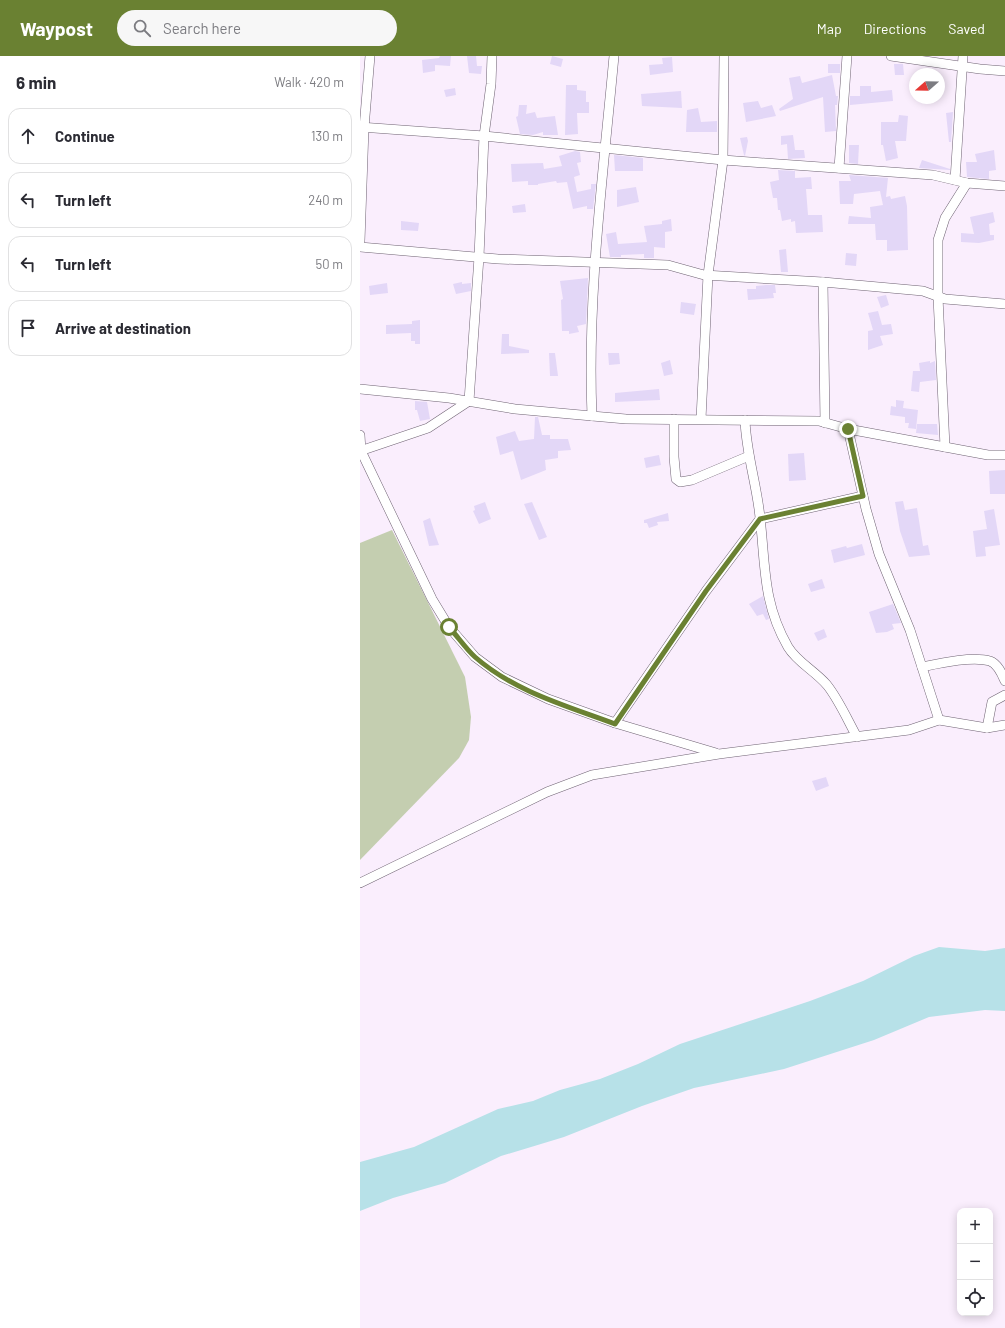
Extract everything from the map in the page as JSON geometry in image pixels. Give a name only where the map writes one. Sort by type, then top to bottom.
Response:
[{"type":"street","points":[[360,241],[362,128],[370,56]]},
{"type":"street","points":[[469,401],[479,257],[484,136],[492,56]]},
{"type":"street","points":[[592,416],[590,341],[595,263],[614,56]]},
{"type":"street","points":[[701,419],[708,275],[723,160],[724,56]]},
{"type":"street","points":[[839,168],[847,56]]},
{"type":"street","points":[[891,56],[1005,71]]},
{"type":"street","points":[[955,180],[963,56]]},
{"type":"street","points":[[362,128],[484,136],[723,160],[932,175],[967,183],[1005,186]]},
{"type":"street","points":[[945,447],[938,297],[938,240],[945,218],[967,183]]},
{"type":"street","points":[[360,247],[479,257],[668,265],[708,275],[823,282],[923,291],[945,300],[1005,304]]},
{"type":"street","points":[[823,282],[825,423]]},
{"type":"street","points":[[360,389],[469,401],[515,409],[592,416],[825,423],[848,429],[988,455],[1005,455]]},
{"type":"street","points":[[361,451],[428,428],[469,401]]},
{"type":"street","points":[[674,419],[674,457],[676,479],[680,482],[692,480],[749,456]]},
{"type":"street","points":[[745,420],[749,456],[760,519],[768,598],[772,613],[789,647],[796,657],[804,662],[827,686],[858,737]]},
{"type":"street","points":[[848,429],[863,496],[880,554],[910,630],[939,720]]},
{"type":"street","points":[[360,435],[361,451],[432,599],[449,627],[475,657],[502,677],[527,690],[615,724],[719,754]]},
{"type":"street","points":[[615,724],[706,591],[760,519],[863,496]]},
{"type":"street","points":[[922,667],[959,660],[991,661],[998,668],[1005,681]]},
{"type":"street","points":[[987,728],[992,702],[1005,695]]},
{"type":"street","points":[[360,882],[547,792],[586,778],[719,754],[909,730],[939,720],[987,728],[1005,725]]},
{"type":"green space","points":[[392,530],[465,677],[471,717],[469,740],[459,758],[360,860],[360,543]]},
{"type":"water","points":[[939,947],[985,951],[1005,948],[1005,1011],[985,1010],[929,1017],[874,1040],[784,1069],[694,1088],[642,1106],[564,1137],[501,1156],[445,1183],[393,1198],[360,1211],[360,1162],[414,1147],[498,1109],[533,1101],[560,1090],[600,1079],[638,1064],[680,1044],[810,1001],[863,981],[914,956]]},
{"type":"building","points":[[440,56],[451,56],[450,66],[435,65],[435,71],[423,73],[422,60],[439,58]]},
{"type":"building","points":[[467,56],[476,56],[477,66],[482,66],[481,74],[469,73]]},
{"type":"building","points":[[552,56],[563,59],[561,67],[550,64]]},
{"type":"building","points":[[672,57],[673,72],[650,75],[649,65],[663,64],[662,58]]},
{"type":"building","points":[[828,64],[840,64],[840,73],[828,73]]},
{"type":"building","points":[[894,64],[903,64],[904,75],[895,75]]},
{"type":"building","points":[[832,75],[836,96],[838,96],[837,105],[835,105],[836,131],[825,132],[823,97],[780,111],[779,109],[793,99],[789,78],[800,76],[802,83]]},
{"type":"building","points":[[566,85],[577,85],[577,90],[586,91],[586,102],[589,102],[589,113],[577,113],[578,134],[565,135]]},
{"type":"building","points":[[860,86],[871,86],[871,92],[892,90],[893,101],[850,105],[850,96],[860,96]]},
{"type":"building","points":[[455,88],[456,95],[446,97],[444,90]]},
{"type":"building","points":[[681,91],[682,108],[642,106],[641,94]]},
{"type":"building","points":[[758,101],[761,108],[772,105],[776,116],[746,122],[743,103]]},
{"type":"building","points":[[519,105],[527,105],[526,114],[535,112],[537,118],[555,116],[558,135],[543,135],[543,132],[533,135],[520,134],[516,117],[518,116]]},
{"type":"building","points":[[698,108],[701,122],[717,121],[717,132],[686,132],[687,110]]},
{"type":"building","points":[[953,112],[951,142],[949,142],[946,113]]},
{"type":"building","points":[[899,115],[908,116],[906,141],[895,141],[898,158],[886,161],[883,145],[881,145],[881,122],[898,122]]},
{"type":"building","points":[[793,135],[795,150],[804,150],[805,158],[788,159],[787,144],[781,145],[781,136]]},
{"type":"building","points":[[747,137],[748,141],[745,156],[740,138]]},
{"type":"building","points":[[849,145],[859,145],[858,164],[849,163]]},
{"type":"building","points":[[994,150],[996,170],[989,171],[989,179],[967,177],[966,162],[977,162],[975,154]]},
{"type":"building","points":[[575,151],[580,152],[581,162],[577,163],[580,175],[574,177],[577,192],[591,189],[591,184],[596,184],[593,209],[587,209],[587,206],[573,209],[567,182],[557,183],[556,181],[538,185],[528,185],[528,181],[512,182],[511,164],[543,163],[544,169],[562,166],[559,156]]},
{"type":"building","points":[[614,155],[643,158],[643,171],[615,171]]},
{"type":"building","points":[[922,160],[950,169],[950,170],[919,168]]},
{"type":"building","points":[[778,170],[795,171],[795,178],[811,177],[812,189],[806,189],[808,215],[822,215],[823,232],[796,233],[795,221],[791,222],[791,219],[782,221],[780,210],[778,210],[777,198],[773,198],[770,182],[779,180]]},
{"type":"building","points":[[849,175],[888,178],[886,197],[890,196],[891,199],[905,196],[907,206],[908,250],[887,251],[887,240],[876,240],[875,224],[848,224],[849,216],[871,218],[870,207],[883,205],[880,191],[854,194],[853,204],[840,204],[839,181],[851,181]]},
{"type":"building","points":[[636,187],[639,202],[617,207],[617,190]]},
{"type":"building","points":[[525,204],[526,212],[513,213],[512,206]]},
{"type":"building","points":[[993,212],[995,222],[989,224],[990,235],[994,235],[994,240],[979,243],[961,242],[961,233],[974,234],[970,217]]},
{"type":"building","points":[[671,219],[672,231],[665,232],[665,248],[654,247],[654,258],[644,258],[644,254],[610,257],[606,234],[616,232],[618,244],[647,242],[644,226],[662,224],[662,221]]},
{"type":"building","points":[[401,221],[419,223],[418,231],[401,230]]},
{"type":"building","points":[[786,249],[788,272],[781,272],[779,250]]},
{"type":"building","points":[[846,253],[857,254],[856,266],[845,265]]},
{"type":"building","points":[[588,278],[586,324],[577,326],[579,332],[569,334],[569,331],[562,331],[561,300],[563,299],[560,281]]},
{"type":"building","points":[[462,282],[462,284],[471,283],[471,291],[456,294],[453,284]]},
{"type":"building","points":[[387,283],[388,293],[370,295],[369,286]]},
{"type":"building","points":[[775,285],[776,293],[773,293],[774,298],[748,300],[747,289],[756,289],[756,286]]},
{"type":"building","points":[[886,295],[889,305],[881,308],[877,297]]},
{"type":"building","points":[[681,302],[696,304],[694,315],[680,313]]},
{"type":"building","points":[[878,311],[882,325],[891,324],[893,334],[880,336],[883,345],[868,350],[868,331],[873,330],[868,313]]},
{"type":"building","points":[[420,320],[420,344],[415,344],[415,341],[411,341],[411,333],[386,334],[386,325],[412,324],[412,321]]},
{"type":"building","points":[[502,334],[509,334],[509,346],[529,350],[529,353],[501,354]]},
{"type":"building","points":[[549,353],[555,353],[558,376],[550,376]]},
{"type":"building","points":[[608,353],[619,353],[620,364],[609,365]]},
{"type":"building","points":[[670,360],[673,374],[664,376],[661,363]]},
{"type":"building","points":[[930,361],[930,363],[935,361],[936,380],[920,382],[919,392],[911,391],[913,371],[920,371],[919,363]]},
{"type":"building","points":[[659,389],[660,400],[615,402],[615,393]]},
{"type":"building","points":[[896,400],[904,401],[903,408],[918,410],[916,429],[908,428],[909,423],[905,423],[905,417],[890,415],[891,406],[896,407]]},
{"type":"building","points":[[415,401],[427,402],[430,419],[420,421],[417,410],[415,410]]},
{"type":"building","points":[[535,417],[538,417],[542,435],[550,435],[550,439],[568,439],[571,450],[558,451],[558,458],[545,460],[546,470],[521,480],[513,451],[500,455],[496,437],[515,431],[519,441],[534,439]]},
{"type":"building","points":[[917,424],[937,424],[938,435],[916,433]]},
{"type":"building","points":[[804,453],[806,480],[789,481],[788,454]]},
{"type":"building","points":[[659,455],[661,465],[646,468],[644,458]]},
{"type":"building","points":[[1005,470],[1005,494],[990,494],[989,471]]},
{"type":"building","points":[[903,501],[905,510],[917,508],[923,546],[928,545],[930,555],[909,557],[900,531],[895,502]]},
{"type":"building","points":[[485,502],[491,519],[479,524],[473,511],[475,510],[474,506]]},
{"type":"building","points":[[532,502],[547,537],[539,540],[524,504]]},
{"type":"building","points":[[994,509],[1000,545],[985,547],[986,556],[976,557],[973,531],[987,529],[984,511]]},
{"type":"building","points":[[668,513],[669,521],[657,522],[658,525],[649,528],[647,523],[644,523],[644,520]]},
{"type":"building","points":[[430,518],[439,545],[429,546],[423,521]]},
{"type":"building","points":[[862,544],[865,555],[834,563],[831,550]]},
{"type":"building","points":[[822,579],[825,588],[811,592],[808,584]]},
{"type":"building","points":[[763,596],[769,619],[766,620],[763,614],[757,616],[749,604]]},
{"type":"building","points":[[893,604],[901,623],[892,624],[894,629],[887,632],[876,633],[869,612]]},
{"type":"building","points":[[824,629],[827,637],[818,641],[814,633]]},
{"type":"building","points":[[826,777],[829,786],[816,791],[812,781]]},
{"type":"route","points":[[449,627],[475,657],[502,677],[548,700],[615,724],[706,591],[760,519],[863,496],[848,429]]}]
